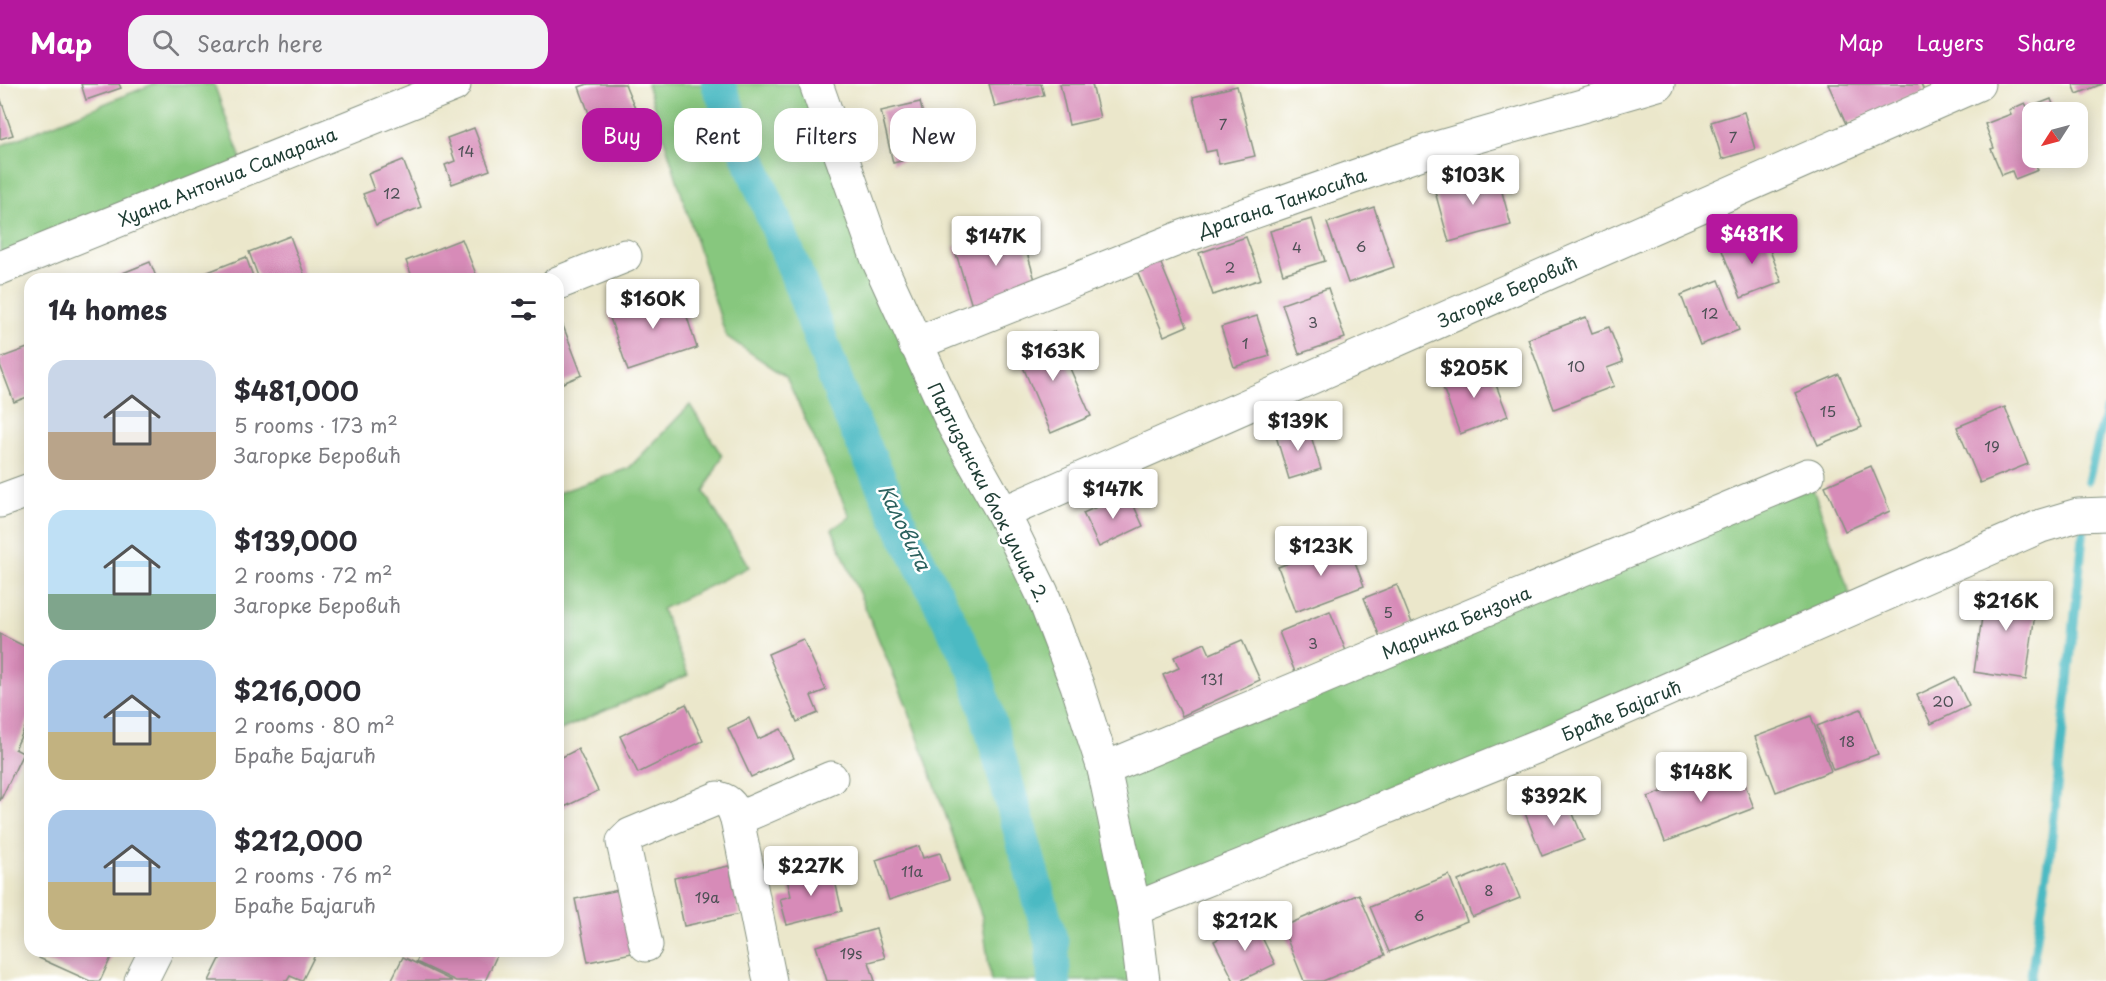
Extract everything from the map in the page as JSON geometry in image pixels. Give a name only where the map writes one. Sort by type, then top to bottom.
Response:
[{"type":"street","name":"Хуана Антониа Самарана","points":[[0,268],[454,84]]},
{"type":"street","name":"Партизански блок улица 2.","points":[[816,84],[878,260],[954,426],[1003,513],[1042,593],[1077,685],[1104,769],[1134,909],[1143,981]]},
{"type":"street","name":"Драгана Танкосића","points":[[915,344],[1185,236],[1410,156],[1658,84]]},
{"type":"street","name":"Загорке Беровић","points":[[1003,513],[1978,84]]},
{"type":"street","points":[[564,281],[625,256]]},
{"type":"street","name":"Маринка Бензона","points":[[1104,769],[1808,475]]},
{"type":"street","points":[[0,501],[24,492]]},
{"type":"street","name":"Браће Бајагић","points":[[1134,909],[1543,744],[2041,526],[2078,515],[2106,514]]},
{"type":"street","points":[[737,819],[831,778]]},
{"type":"street","points":[[646,945],[623,842],[630,835],[718,798],[726,800],[732,806],[737,819],[770,981]]},
{"type":"street","points":[[141,981],[153,957]]},
{"type":"green space","points":[[153,84],[214,84],[245,170],[0,268],[0,146]]},
{"type":"green space","points":[[647,84],[816,84],[826,108],[774,108],[774,162],[849,162],[1105,769],[1808,475],[1855,608],[1135,909],[1141,981],[991,981],[982,917],[906,704],[832,529],[850,517],[786,377],[726,336],[662,132],[662,108],[655,108]]},
{"type":"green space","points":[[690,405],[722,456],[704,492],[749,567],[662,609],[688,675],[564,728],[564,491],[629,468]]},
{"type":"building","points":[[81,84],[119,84],[121,88],[86,100]]},
{"type":"building","points":[[588,84],[625,84],[635,108],[587,108],[579,87]]},
{"type":"building","points":[[989,84],[1041,84],[1044,95],[995,107]]},
{"type":"building","points":[[1060,84],[1092,84],[1100,118],[1069,125]]},
{"type":"building","points":[[1828,84],[1921,84],[1924,91],[1846,124]]},
{"type":"building","points":[[2073,84],[2102,84],[2077,94]]},
{"type":"building","points":[[1237,86],[1255,156],[1219,164],[1216,150],[1206,152],[1193,97]]},
{"type":"building","points":[[0,97],[13,135],[0,139]]},
{"type":"building","points":[[920,102],[921,108],[894,108]]},
{"type":"building","points":[[2022,104],[2022,168],[2037,168],[2038,170],[2015,179],[2012,171],[2002,175],[1991,149],[1994,148],[1985,124],[2011,114],[2009,110]]},
{"type":"building","points":[[890,109],[890,150],[881,111]]},
{"type":"building","points":[[1744,112],[1755,149],[1722,159],[1711,122]]},
{"type":"building","points":[[474,128],[490,170],[452,184],[445,165],[455,161],[447,138]]},
{"type":"building","points":[[403,160],[421,207],[376,225],[363,194],[374,190],[368,174]]},
{"type":"building","points":[[1496,170],[1511,225],[1449,242],[1434,188]]},
{"type":"building","points":[[1374,207],[1394,267],[1348,283],[1327,223]]},
{"type":"building","points":[[1312,219],[1325,261],[1283,274],[1270,231]]},
{"type":"building","points":[[1020,228],[1037,287],[972,306],[954,247]]},
{"type":"building","points":[[1763,232],[1782,282],[1741,298],[1721,248]]},
{"type":"building","points":[[290,236],[304,273],[257,273],[249,252]]},
{"type":"building","points":[[1246,237],[1261,279],[1213,295],[1199,253]]},
{"type":"building","points":[[462,239],[476,273],[411,273],[406,261]]},
{"type":"building","points":[[246,257],[252,273],[206,273]]},
{"type":"building","points":[[1159,259],[1187,326],[1164,336],[1136,269]]},
{"type":"building","points":[[150,262],[155,273],[123,273]]},
{"type":"building","points":[[1719,280],[1739,330],[1700,345],[1681,295]]},
{"type":"building","points":[[1328,288],[1345,338],[1299,354],[1282,304]]},
{"type":"building","points":[[678,289],[697,348],[628,371],[608,312]]},
{"type":"building","points":[[1257,316],[1270,356],[1234,367],[1221,327]]},
{"type":"building","points":[[1586,317],[1592,333],[1609,327],[1623,362],[1607,368],[1614,386],[1554,409],[1528,339]]},
{"type":"building","points":[[564,328],[582,375],[564,382]]},
{"type":"building","points":[[1054,332],[1091,416],[1051,433],[1015,348]]},
{"type":"building","points":[[24,349],[24,398],[14,402],[0,365],[0,358]]},
{"type":"building","points":[[1488,364],[1508,416],[1460,434],[1441,382]]},
{"type":"building","points":[[1839,374],[1862,427],[1818,445],[1795,393]]},
{"type":"building","points":[[2005,407],[2028,464],[1980,483],[1957,427]]},
{"type":"building","points":[[1308,426],[1321,469],[1289,479],[1276,436]]},
{"type":"building","points":[[1871,466],[1890,511],[1845,531],[1825,486]]},
{"type":"building","points":[[1128,493],[1143,526],[1099,547],[1083,513]]},
{"type":"building","points":[[1347,541],[1364,586],[1295,612],[1278,567]]},
{"type":"building","points":[[1987,583],[2038,591],[2026,680],[1974,672]]},
{"type":"building","points":[[1397,585],[1412,623],[1380,637],[1364,598]]},
{"type":"building","points":[[1330,611],[1346,651],[1295,672],[1279,632]]},
{"type":"building","points":[[0,634],[24,646],[24,730],[15,749],[23,753],[0,801]]},
{"type":"building","points":[[803,639],[826,690],[811,696],[818,713],[797,722],[768,654]]},
{"type":"building","points":[[1242,640],[1260,680],[1182,716],[1163,675],[1179,668],[1174,657],[1205,643],[1210,654]]},
{"type":"building","points":[[1955,677],[1969,706],[1931,724],[1917,695]]},
{"type":"building","points":[[686,704],[703,741],[638,773],[620,736]]},
{"type":"building","points":[[1861,709],[1878,754],[1833,770],[1817,726]]},
{"type":"building","points":[[1811,716],[1831,771],[1776,792],[1755,737]]},
{"type":"building","points":[[749,718],[758,739],[781,729],[794,758],[751,777],[728,728]]},
{"type":"building","points":[[578,749],[598,791],[564,807],[564,756]]},
{"type":"building","points":[[1737,764],[1754,808],[1665,842],[1648,797]]},
{"type":"building","points":[[1566,797],[1584,840],[1542,856],[1525,813]]},
{"type":"building","points":[[919,846],[923,858],[940,853],[949,880],[889,900],[876,860]]},
{"type":"building","points":[[1505,862],[1520,898],[1472,917],[1458,881]]},
{"type":"building","points":[[729,866],[740,914],[684,926],[674,878]]},
{"type":"building","points":[[832,868],[842,911],[787,925],[780,899],[791,896],[787,879]]},
{"type":"building","points":[[1449,875],[1467,921],[1389,952],[1370,907]]},
{"type":"building","points":[[619,890],[632,953],[588,962],[575,899]]},
{"type":"building","points":[[1359,894],[1385,955],[1323,981],[1304,981],[1282,927]]},
{"type":"building","points":[[1254,921],[1275,964],[1240,981],[1234,981],[1214,941]]},
{"type":"building","points":[[876,929],[885,958],[869,962],[875,981],[827,981],[816,946]]},
{"type":"building","points":[[111,957],[100,981],[90,981],[39,958]]},
{"type":"building","points":[[221,957],[314,957],[302,981],[290,976],[287,981],[209,981]]},
{"type":"building","points":[[403,957],[452,981],[391,981]]},
{"type":"building","points":[[419,957],[496,957],[485,981],[456,981],[416,962]]},
{"type":"waterway","name":"Каловита","points":[[718,84],[795,270],[845,405],[906,536],[975,671],[1052,944],[1054,981]]},
{"type":"waterway","points":[[2088,481],[2106,410]]},
{"type":"waterway","points":[[2030,981],[2050,855],[2084,527]]}]
